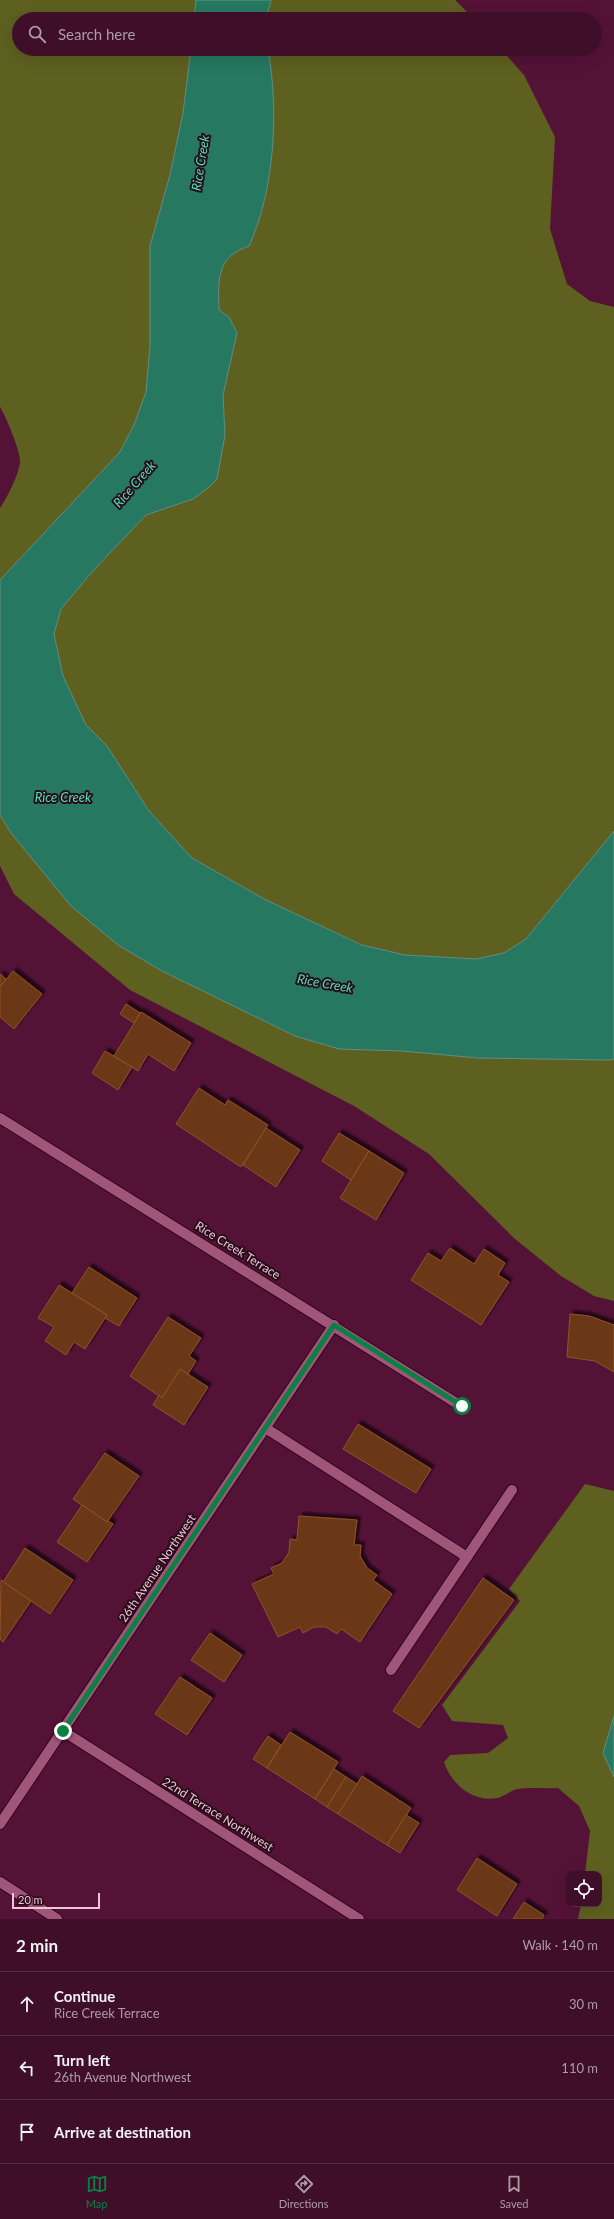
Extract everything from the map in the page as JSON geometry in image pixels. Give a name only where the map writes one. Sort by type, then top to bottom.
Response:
[{"type":"street","name":"Rice Creek Terrace","points":[[0,1118],[462,1406]]},
{"type":"street","name":"26th Avenue Northwest","points":[[0,1824],[267,1428],[334,1325]]},
{"type":"street","points":[[267,1428],[468,1557]]},
{"type":"street","points":[[391,1670],[512,1490]]},
{"type":"street","name":"22nd Terrace Northwest","points":[[63,1731],[359,1919]]},
{"type":"street","points":[[0,1882],[57,1919]]},
{"type":"shaded area","points":[[0,0],[196,0],[195,12],[12,12],[12,56],[190,56],[183,113],[170,175],[150,246],[150,346],[146,392],[134,425],[120,452],[0,580],[0,508],[12,486],[19,467],[20,457],[16,443],[0,407]]},
{"type":"shaded area","points":[[271,0],[455,0],[467,12],[268,12]]},
{"type":"shaded area","points":[[269,56],[507,56],[524,75],[555,137],[550,229],[567,284],[590,301],[614,307],[614,831],[526,939],[504,953],[476,959],[405,955],[363,945],[266,900],[192,858],[149,811],[107,746],[86,725],[63,676],[54,634],[61,609],[91,573],[146,515],[193,499],[225,435],[223,395],[237,333],[229,317],[219,310],[219,279],[221,271],[230,256],[249,246],[258,224],[269,175],[272,149],[274,123]]},
{"type":"shaded area","points":[[0,815],[11,833],[118,945],[162,971],[295,1036],[339,1049],[402,1051],[478,1058],[614,1059],[614,1301],[594,1296],[561,1276],[515,1239],[429,1154],[354,1106],[130,990],[14,894],[0,866]]},
{"type":"shaded area","points":[[585,1484],[614,1491],[614,1716],[603,1753],[614,1777],[614,1919],[578,1919],[580,1907],[602,1907],[602,1871],[585,1871],[590,1831],[579,1806],[558,1788],[523,1788],[498,1798],[480,1798],[464,1790],[452,1778],[444,1762],[450,1755],[488,1753],[508,1738],[503,1725],[452,1721],[442,1705],[520,1601],[509,1589]]},
{"type":"water","points":[[196,0],[271,0],[268,12],[195,12]]},
{"type":"water","name":"Rice Creek","points":[[190,56],[269,56],[274,123],[269,175],[264,200],[258,224],[249,246],[230,256],[221,271],[219,279],[219,310],[229,317],[237,333],[223,395],[225,435],[217,479],[193,499],[146,515],[91,573],[61,609],[54,634],[63,676],[86,725],[107,746],[149,811],[192,858],[266,900],[362,945],[405,955],[476,959],[504,953],[526,939],[614,831],[614,1059],[478,1058],[402,1051],[339,1049],[295,1036],[162,971],[118,945],[71,906],[11,833],[0,815],[0,580],[120,452],[134,425],[146,392],[150,346],[150,246],[170,175],[183,113]]},
{"type":"water","points":[[614,1716],[614,1777],[603,1753]]},
{"type":"building","points":[[13,971],[42,994],[14,1029],[0,1017],[0,987]]},
{"type":"building","points":[[0,974],[6,979],[0,987]]},
{"type":"building","points":[[126,1004],[140,1013],[134,1023],[120,1014]]},
{"type":"building","points":[[141,1012],[191,1043],[174,1071],[148,1054],[138,1071],[114,1056]]},
{"type":"building","points":[[105,1051],[132,1067],[118,1090],[92,1073]]},
{"type":"building","points":[[199,1088],[225,1105],[228,1100],[268,1125],[241,1167],[176,1124]]},
{"type":"building","points":[[266,1128],[300,1150],[276,1187],[243,1165]]},
{"type":"building","points":[[339,1133],[369,1151],[351,1180],[322,1161]]},
{"type":"building","points":[[369,1151],[404,1173],[376,1220],[340,1198]]},
{"type":"building","points":[[450,1248],[474,1264],[484,1249],[505,1263],[498,1275],[509,1282],[481,1325],[411,1280],[428,1253],[441,1261]]},
{"type":"building","points":[[89,1267],[137,1298],[119,1326],[105,1318],[107,1315],[72,1293]]},
{"type":"building","points":[[59,1285],[107,1315],[85,1349],[74,1342],[66,1355],[45,1341],[54,1327],[38,1318]]},
{"type":"building","points":[[570,1314],[589,1316],[614,1325],[614,1372],[595,1361],[567,1357]]},
{"type":"building","points":[[168,1317],[201,1338],[189,1356],[196,1361],[188,1374],[180,1369],[162,1398],[130,1376]]},
{"type":"building","points":[[180,1369],[208,1387],[184,1425],[153,1405],[159,1395],[162,1398]]},
{"type":"building","points":[[358,1424],[431,1469],[416,1493],[343,1449]]},
{"type":"building","points":[[105,1453],[139,1476],[107,1522],[73,1499]]},
{"type":"building","points":[[82,1505],[107,1522],[108,1521],[113,1524],[87,1562],[57,1542]]},
{"type":"building","points":[[299,1516],[357,1520],[354,1545],[361,1545],[360,1556],[367,1568],[377,1575],[373,1580],[392,1594],[360,1642],[341,1629],[337,1634],[326,1627],[314,1627],[303,1633],[300,1627],[278,1637],[252,1584],[274,1574],[271,1568],[282,1563],[289,1552],[290,1539],[297,1540]]},
{"type":"building","points":[[25,1548],[73,1580],[50,1614],[3,1582]]},
{"type":"building","points":[[483,1578],[514,1600],[419,1728],[393,1711]]},
{"type":"building","points":[[1,1580],[31,1601],[3,1642],[0,1639]]},
{"type":"building","points":[[210,1633],[242,1655],[224,1682],[191,1660]]},
{"type":"building","points":[[180,1677],[212,1698],[187,1735],[155,1714]]},
{"type":"building","points":[[290,1732],[338,1762],[315,1799],[267,1768]]},
{"type":"building","points":[[268,1736],[281,1745],[267,1768],[253,1759]]},
{"type":"building","points":[[334,1769],[346,1777],[327,1807],[315,1799]]},
{"type":"building","points":[[362,1776],[411,1808],[387,1845],[338,1814]]},
{"type":"building","points":[[346,1777],[357,1784],[338,1814],[327,1807]]},
{"type":"building","points":[[406,1815],[419,1823],[400,1853],[387,1845]]},
{"type":"building","points":[[477,1858],[517,1884],[497,1916],[457,1890]]},
{"type":"building","points":[[524,1902],[544,1915],[542,1919],[513,1919]]},
{"type":"route","points":[[63,1731],[267,1428],[334,1325],[462,1406]]}]
